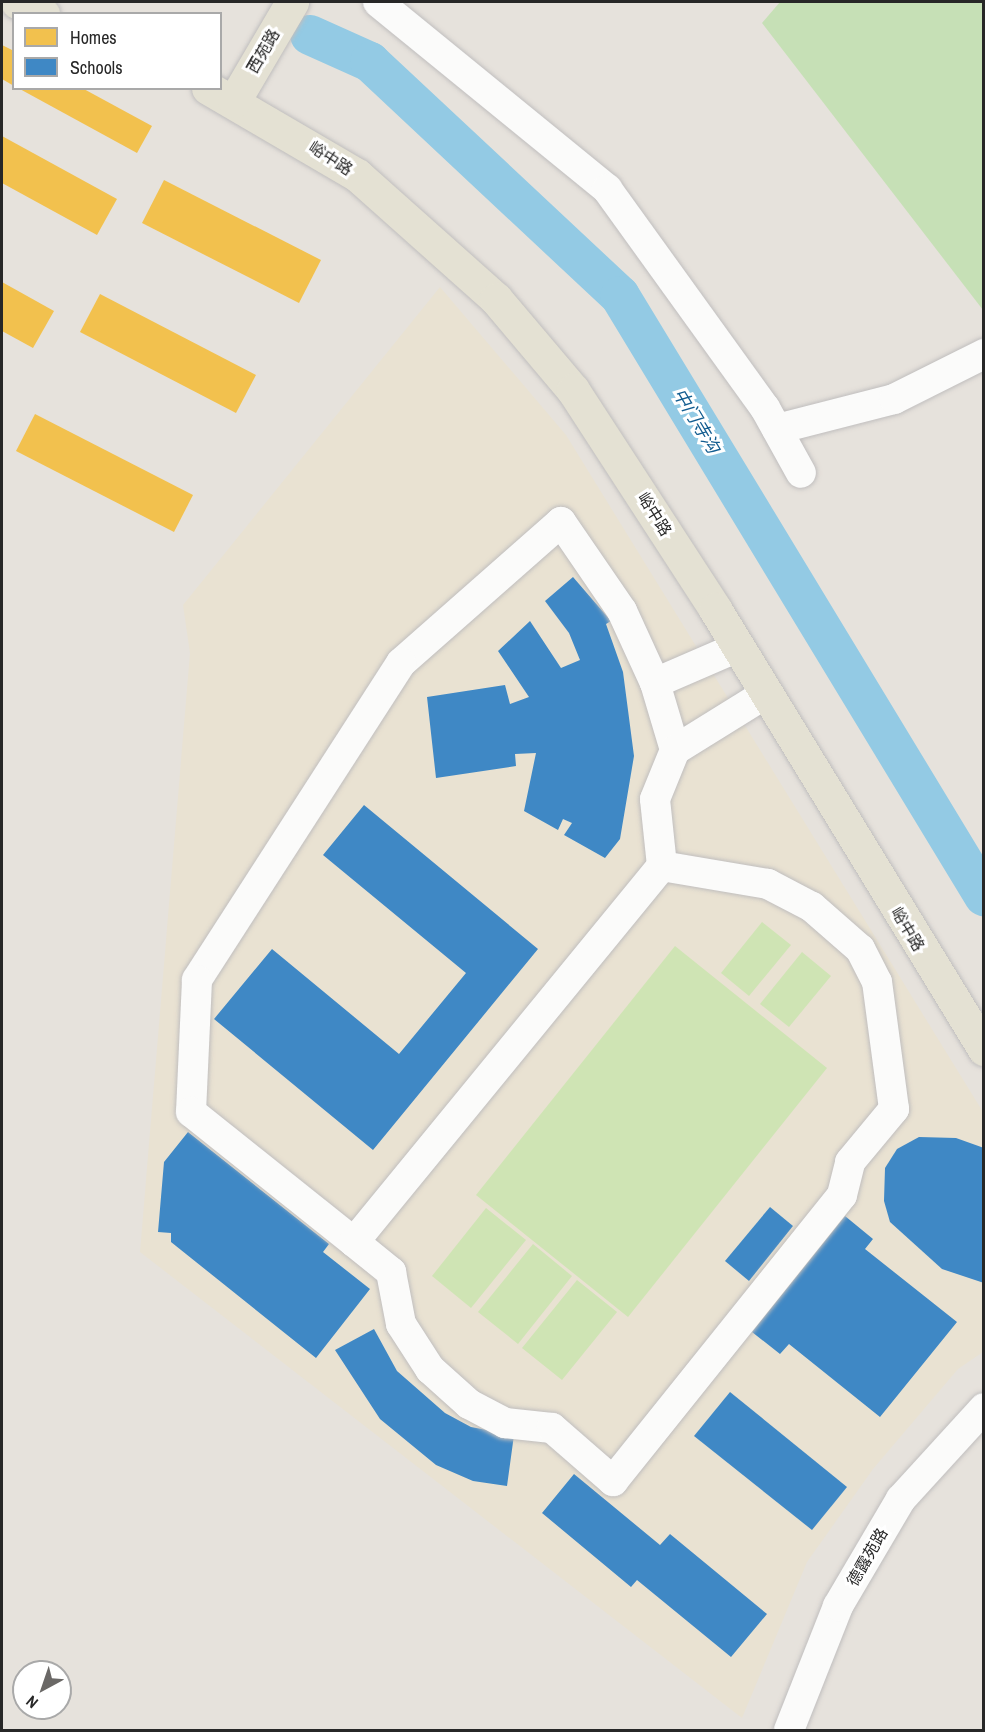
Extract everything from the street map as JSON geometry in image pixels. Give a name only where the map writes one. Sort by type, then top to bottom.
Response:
[{"type":"main road","points":[[17,2],[39,12]]},
{"type":"main road","name":"西苑路","points":[[221,95],[291,2]]},
{"type":"main road","name":"峪中路","points":[[221,95],[357,175],[496,299],[573,390],[767,693],[984,1049]]},
{"type":"street","points":[[378,2],[607,189],[777,429],[801,472]]},
{"type":"street","points":[[777,429],[894,399],[984,354]]},
{"type":"street","points":[[662,866],[768,884],[812,907],[860,949],[877,982],[894,1109],[850,1162],[842,1195],[613,1481],[552,1428],[506,1423],[469,1404],[430,1369],[401,1324],[391,1272],[191,1112],[197,980],[401,663],[561,522],[622,611],[655,683],[675,750]]},
{"type":"street","points":[[655,683],[738,647]]},
{"type":"street","points":[[354,1242],[662,866],[655,799],[675,750],[767,693]]},
{"type":"street","name":"德露苑路","points":[[789,1731],[838,1606],[901,1499],[984,1408]]},
{"type":"shaded area","points":[[440,287],[566,435],[983,1112],[983,1352],[958,1369],[873,1469],[807,1562],[742,1718],[140,1252],[190,653],[183,605]]},
{"type":"green space","points":[[780,2],[983,2],[983,310],[762,23]]},
{"type":"green space","points":[[762,922],[791,945],[749,996],[721,973]]},
{"type":"green space","points":[[675,946],[827,1068],[628,1317],[476,1195]]},
{"type":"green space","points":[[802,952],[831,976],[789,1027],[760,1004]]},
{"type":"green space","points":[[486,1208],[526,1240],[471,1308],[432,1276]]},
{"type":"green space","points":[[533,1244],[572,1276],[518,1344],[478,1312]]},
{"type":"green space","points":[[577,1280],[617,1312],[562,1380],[522,1348]]},
{"type":"building: Homes","points":[[2,45],[12,50],[12,85],[2,79]]},
{"type":"building: Homes","points":[[22,90],[86,90],[152,126],[137,153]]},
{"type":"building: Homes","points":[[2,136],[117,199],[97,235],[2,183]]},
{"type":"building: Homes","points":[[164,180],[321,260],[299,303],[142,223]]},
{"type":"building: Homes","points":[[2,282],[54,311],[33,348],[2,331]]},
{"type":"building: Homes","points":[[100,294],[256,375],[236,413],[80,332]]},
{"type":"building: Homes","points":[[35,414],[193,495],[174,532],[16,451]]},
{"type":"building: Schools","points":[[573,577],[611,621],[606,624],[623,672],[634,756],[620,839],[605,858],[564,835],[572,823],[563,819],[558,830],[524,811],[536,753],[515,754],[516,766],[436,778],[427,697],[505,685],[510,704],[529,697],[498,651],[530,621],[561,668],[580,660],[569,633],[545,601]]},
{"type":"building: Schools","points":[[364,805],[538,949],[373,1150],[214,1019],[272,949],[399,1054],[466,973],[323,855]]},
{"type":"building: Schools","points":[[188,1132],[329,1244],[323,1252],[370,1289],[316,1358],[171,1242],[171,1233],[158,1232],[164,1162]]},
{"type":"building: Schools","points":[[919,1137],[956,1138],[984,1148],[984,1283],[942,1269],[890,1222],[884,1201],[885,1168],[897,1149]]},
{"type":"building: Schools","points":[[770,1207],[793,1226],[749,1281],[725,1261]]},
{"type":"building: Schools","points":[[845,1216],[873,1239],[865,1249],[957,1322],[880,1417],[789,1344],[780,1354],[752,1332]]},
{"type":"building: Schools","points":[[374,1329],[397,1371],[445,1413],[471,1427],[514,1435],[507,1486],[473,1481],[436,1465],[380,1419],[335,1350]]},
{"type":"building: Schools","points":[[730,1392],[847,1487],[812,1530],[694,1436]]},
{"type":"building: Schools","points":[[574,1474],[660,1545],[670,1534],[767,1614],[731,1657],[637,1580],[631,1587],[542,1513]]},
{"type":"waterway","name":"中门寺沟","points":[[310,35],[370,62],[620,296],[984,896]]}]
